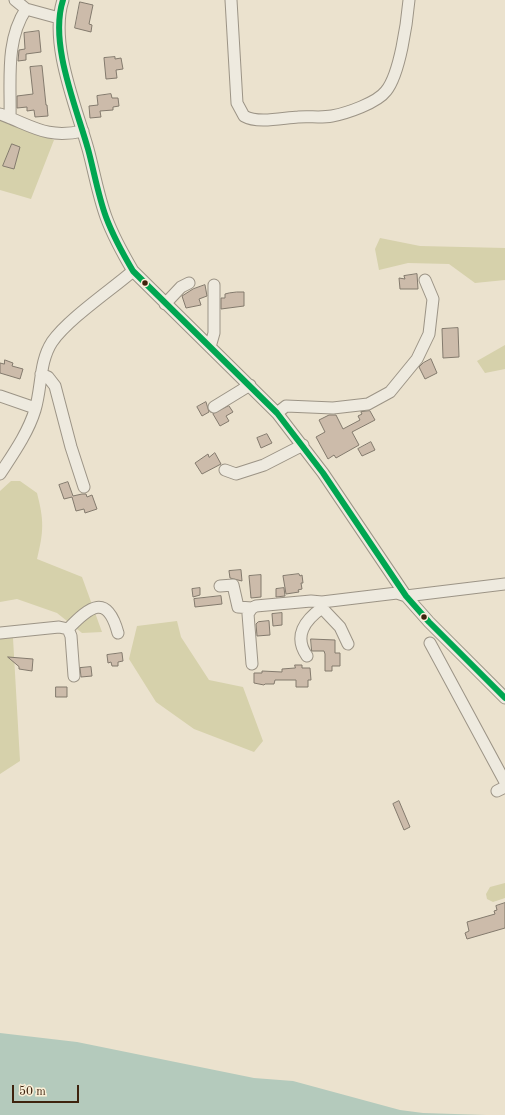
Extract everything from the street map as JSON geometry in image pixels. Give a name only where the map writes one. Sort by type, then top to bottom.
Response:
[{"type":"street","points":[[15,0],[26,9],[59,18]]},
{"type":"street","points":[[63,0],[59,18],[61,51],[106,216],[118,244],[133,271],[277,413],[303,445],[406,596],[429,622],[505,698]]},
{"type":"street","points":[[231,0],[237,103],[244,116],[259,119],[333,116],[371,103],[383,95],[390,86],[401,50],[409,0]]},
{"type":"street","points":[[26,9],[19,19],[11,51],[5,116],[51,134],[69,134],[83,131]]},
{"type":"street","points":[[0,474],[29,424],[35,408],[47,351],[61,331],[133,271]]},
{"type":"street","points":[[277,413],[286,406],[334,408],[368,404],[390,392],[417,359],[429,334],[433,299],[425,280]]},
{"type":"street","points":[[165,304],[181,287],[189,283]]},
{"type":"street","points":[[210,347],[214,333],[214,285]]},
{"type":"street","points":[[41,374],[48,377],[55,386],[71,447],[84,487]]},
{"type":"street","points":[[214,407],[250,385]]},
{"type":"street","points":[[0,396],[35,408]]},
{"type":"street","points":[[225,470],[236,474],[264,465],[303,445]]},
{"type":"street","points":[[220,586],[233,586],[238,607],[252,608],[284,603],[322,605],[397,593],[406,596],[505,584]]},
{"type":"street","points":[[322,605],[340,627],[348,644]]},
{"type":"street","points":[[307,656],[302,648],[301,636],[309,620],[322,605]]},
{"type":"street","points":[[68,629],[85,612],[97,607],[109,612],[114,617],[118,634]]},
{"type":"street","points":[[252,608],[248,614],[252,664]]},
{"type":"street","points":[[0,633],[59,626],[68,629],[71,636],[74,676]]},
{"type":"street","points":[[430,643],[505,782]]},
{"type":"shaded area","points":[[0,118],[54,140],[31,199],[0,190]]},
{"type":"shaded area","points":[[380,238],[420,246],[505,248],[505,280],[475,283],[449,264],[408,263],[379,270],[375,249]]},
{"type":"shaded area","points":[[505,345],[505,369],[485,373],[477,361]]},
{"type":"shaded area","points":[[11,481],[20,481],[37,493],[42,518],[42,533],[37,559],[82,577],[102,632],[82,633],[57,613],[17,599],[0,602],[0,491]]},
{"type":"shaded area","points":[[177,621],[181,637],[209,680],[243,687],[263,741],[254,752],[194,729],[156,702],[129,659],[137,626]]},
{"type":"shaded area","points":[[13,638],[20,761],[0,774],[0,639]]},
{"type":"shaded area","points":[[505,883],[505,898],[493,902],[487,899],[486,894],[490,887]]},
{"type":"shaded area","points":[[0,1033],[77,1042],[254,1078],[293,1081],[400,1110],[423,1113],[486,1115],[0,1115]]},
{"type":"building","points":[[80,2],[93,5],[89,24],[92,25],[91,32],[75,28]]},
{"type":"building","points":[[39,31],[41,52],[26,54],[26,60],[18,61],[19,50],[25,49],[24,33]]},
{"type":"building","points":[[115,57],[115,59],[121,58],[123,69],[116,70],[117,78],[106,79],[104,58]]},
{"type":"building","points":[[42,66],[48,116],[35,117],[34,110],[27,111],[27,107],[17,108],[17,96],[33,94],[30,67]]},
{"type":"building","points":[[111,94],[112,98],[118,98],[119,106],[113,107],[113,110],[100,111],[101,117],[90,118],[89,106],[98,105],[97,96]]},
{"type":"building","points":[[12,144],[20,147],[14,169],[3,166]]},
{"type":"building","points":[[417,274],[418,289],[400,289],[399,278],[405,279],[404,276]]},
{"type":"building","points":[[205,285],[207,296],[199,299],[201,305],[186,308],[182,296],[193,289]]},
{"type":"building","points":[[244,292],[244,306],[221,309],[221,298],[225,298],[225,294]]},
{"type":"building","points":[[458,328],[459,357],[443,358],[442,329]]},
{"type":"building","points":[[431,359],[437,373],[425,379],[419,367]]},
{"type":"building","points":[[5,360],[13,363],[12,366],[23,369],[20,379],[0,373],[0,363],[4,364]]},
{"type":"building","points":[[206,402],[209,412],[202,416],[197,407]]},
{"type":"building","points":[[229,406],[233,412],[226,416],[229,421],[220,426],[213,414]]},
{"type":"building","points":[[370,411],[375,420],[352,432],[359,445],[336,458],[334,455],[328,459],[316,437],[325,432],[319,420],[329,415],[336,415],[343,429],[360,420],[358,416],[362,414],[361,412]]},
{"type":"building","points":[[267,434],[272,443],[261,448],[257,438]]},
{"type":"building","points":[[371,442],[375,450],[362,456],[358,449]]},
{"type":"building","points":[[215,453],[221,464],[202,474],[195,463],[208,454],[209,457]]},
{"type":"building","points":[[68,482],[73,496],[86,494],[87,497],[92,495],[97,509],[85,513],[84,509],[76,511],[72,497],[64,499],[59,485]]},
{"type":"building","points":[[241,570],[242,581],[230,578],[229,571]]},
{"type":"building","points":[[299,574],[300,576],[302,575],[302,589],[298,590],[299,592],[286,594],[283,576]]},
{"type":"building","points":[[261,575],[261,597],[251,598],[249,576]]},
{"type":"building","points":[[200,588],[200,595],[193,597],[192,589]]},
{"type":"building","points":[[284,588],[285,596],[276,597],[276,589]]},
{"type":"building","points":[[221,596],[222,604],[195,607],[194,599]]},
{"type":"building","points":[[282,613],[282,625],[273,626],[272,614]]},
{"type":"building","points":[[269,621],[270,635],[257,636],[256,624],[258,622]]},
{"type":"building","points":[[311,639],[335,640],[335,653],[340,653],[340,666],[332,666],[332,671],[325,671],[324,651],[312,651]]},
{"type":"building","points":[[122,653],[123,661],[118,662],[118,666],[112,666],[111,662],[108,663],[107,655]]},
{"type":"building","points":[[8,657],[33,659],[32,671],[19,669],[19,667]]},
{"type":"building","points":[[295,665],[302,665],[302,668],[310,668],[311,680],[308,680],[308,687],[296,687],[296,680],[275,680],[274,684],[264,685],[254,683],[254,673],[262,673],[262,671],[282,672],[282,669],[295,668]]},
{"type":"building","points":[[91,667],[92,676],[81,677],[80,668]]},
{"type":"building","points":[[56,687],[67,687],[67,697],[56,697]]},
{"type":"building","points":[[399,801],[410,827],[404,830],[393,804]]},
{"type":"building","points":[[505,903],[505,928],[467,939],[465,933],[469,931],[467,922],[495,914],[494,911],[497,910],[496,906]]},
{"type":"transit line","points":[[63,0],[59,35],[71,94],[88,149],[103,209],[118,245],[133,271],[277,413],[323,473],[406,596],[429,622],[505,698]]}]
